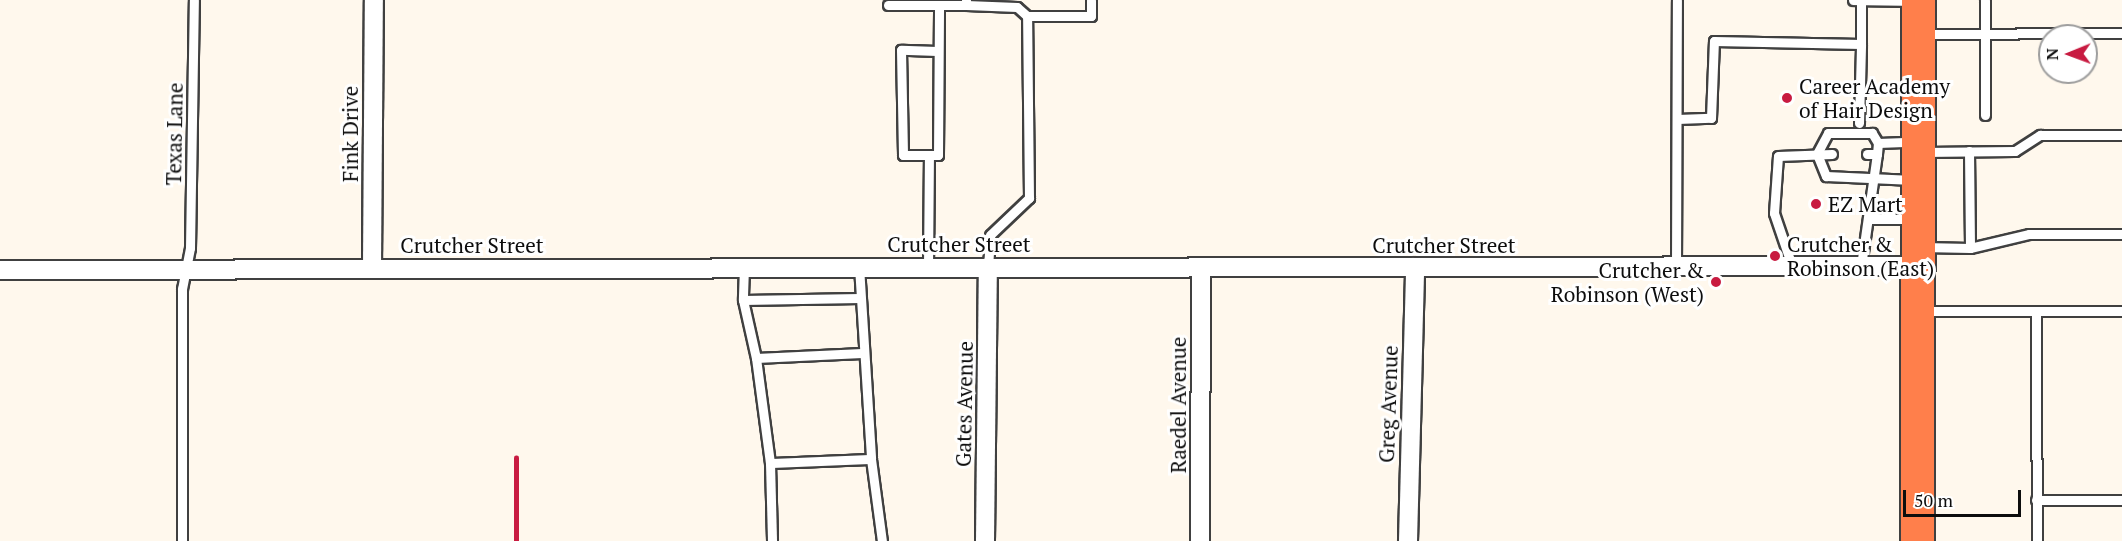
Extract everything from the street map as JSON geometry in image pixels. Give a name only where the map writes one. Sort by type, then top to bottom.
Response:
[{"type":"highway","points":[[1917,541],[1918,1]]},
{"type":"street","name":"Fink Drive","points":[[372,267],[374,0]]},
{"type":"street","name":"Crutcher Street","points":[[0,270],[186,267],[1861,266],[1917,244]]},
{"type":"street","name":"Gates Avenue","points":[[985,541],[988,267]]},
{"type":"street","name":"Greg Avenue","points":[[1408,541],[1415,267]]},
{"type":"street","name":"Raedel Avenue","points":[[1200,541],[1201,268]]},
{"type":"lane","name":"Texas Lane","points":[[182,541],[182,289],[190,248],[194,0]]},
{"type":"lane","points":[[888,5],[966,3],[1017,7],[1027,16],[1091,16],[1091,0]]},
{"type":"lane","points":[[1676,267],[1677,0]]},
{"type":"lane","points":[[1853,0],[1918,1]]},
{"type":"lane","points":[[1858,123],[1861,0]]},
{"type":"lane","points":[[1985,0],[1985,115]]},
{"type":"lane","points":[[937,51],[901,50],[903,155],[938,155],[939,5]]},
{"type":"lane","points":[[988,267],[990,235],[1029,198],[1027,16]]},
{"type":"lane","points":[[1918,34],[2122,33]]},
{"type":"lane","points":[[1677,119],[1711,118],[1714,41],[1861,44]]},
{"type":"lane","points":[[1861,266],[1876,178],[1878,143],[1872,133],[1828,133],[1817,154],[1826,176],[1876,178],[1917,158],[1969,151],[2015,151],[2040,135],[2122,135]]},
{"type":"lane","points":[[1878,143],[1917,158]]},
{"type":"lane","points":[[1969,151],[1970,248]]},
{"type":"lane","points":[[1792,266],[1774,213],[1778,156],[1832,154]]},
{"type":"lane","points":[[1867,154],[1877,154]]},
{"type":"lane","points":[[928,267],[929,155]]},
{"type":"lane","points":[[1869,219],[1917,244],[1970,248],[2029,234],[2122,234]]},
{"type":"lane","points":[[859,266],[862,353],[871,459],[882,541]]},
{"type":"lane","points":[[744,267],[743,300],[756,358],[770,463],[772,541]]},
{"type":"lane","points":[[743,300],[860,297]]},
{"type":"lane","points":[[1917,311],[2122,311]]},
{"type":"lane","points":[[2036,311],[2037,541]]},
{"type":"lane","points":[[756,358],[862,353]]},
{"type":"lane","points":[[770,463],[871,459]]},
{"type":"lane","points":[[2036,500],[2122,500]]},
{"type":"railway","points":[[516,458],[516,541]]},
{"type":"place","name":"Career Academy of Hair Design","points":[[1787,98]]},
{"type":"place","name":"EZ Mart","points":[[1816,204]]},
{"type":"place","name":"Crutcher & Robinson (East)","points":[[1775,256]]},
{"type":"place","name":"Crutcher & Robinson (West)","points":[[1716,282]]}]
